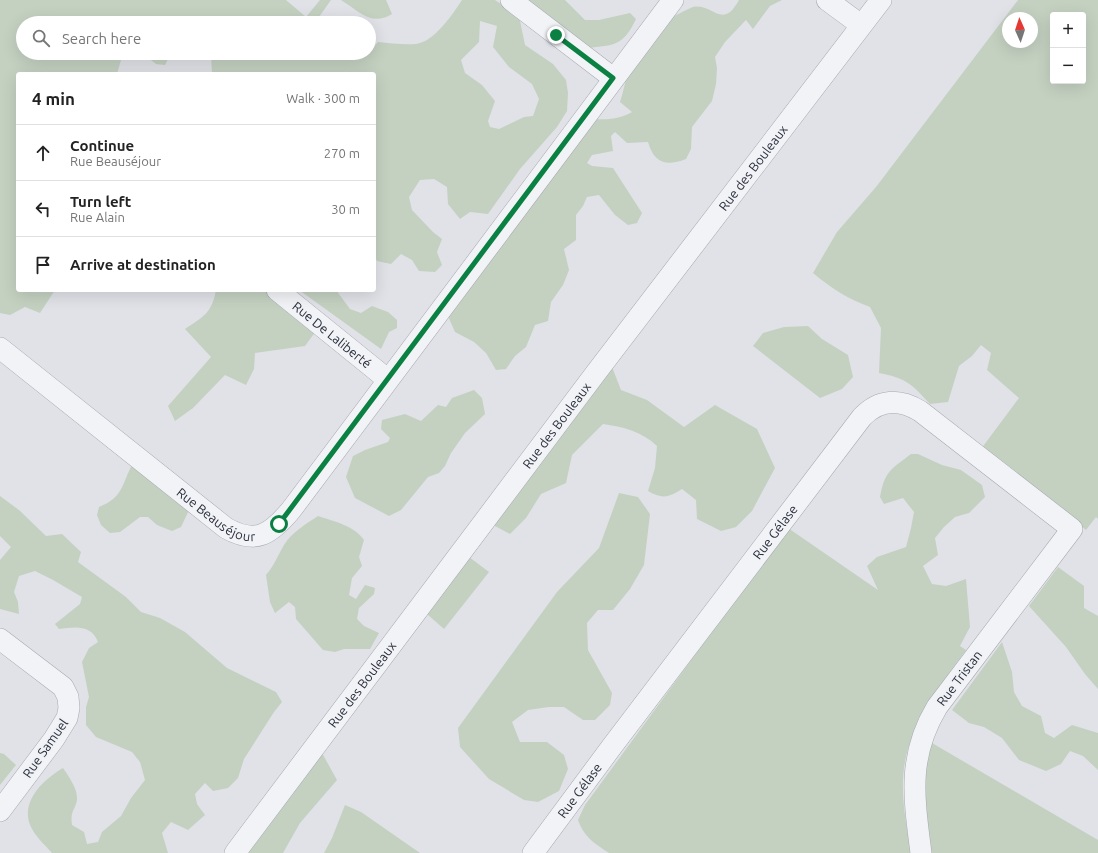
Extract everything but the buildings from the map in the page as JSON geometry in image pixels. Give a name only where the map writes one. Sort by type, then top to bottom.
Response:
[{"type":"street","points":[[511,0],[613,78]]},
{"type":"street","name":"Rue Beauséjour","points":[[0,348],[226,528],[232,532],[254,537],[263,536],[291,510],[387,379],[673,0]]},
{"type":"street","points":[[827,0],[861,25]]},
{"type":"street","name":"Rue des Bouleaux","points":[[235,853],[595,374],[881,0]]},
{"type":"street","name":"Rue De Laliberté","points":[[279,292],[387,379]]},
{"type":"street","name":"Rue Gélase","points":[[533,853],[613,745],[869,409],[888,402],[910,405],[1072,529]]},
{"type":"street","name":"Rue Tristan","points":[[921,853],[914,781],[918,755],[928,721],[1072,529]]},
{"type":"street","name":"Rue Samuel","points":[[0,639],[63,688],[68,697],[69,708],[62,727],[0,811]]},
{"type":"green space","points":[[0,0],[286,0],[305,16],[16,16],[16,60],[121,60],[118,72],[16,72],[16,292],[54,292],[40,313],[25,307],[10,315],[0,313]]},
{"type":"green space","points":[[320,0],[331,0],[320,16],[307,16]]},
{"type":"green space","points":[[341,0],[386,0],[392,14],[385,18],[378,19],[376,19],[376,16],[365,16]]},
{"type":"green space","points":[[462,0],[495,0],[519,16],[525,45],[553,64],[566,80],[568,93],[567,111],[557,127],[520,169],[488,214],[470,212],[460,219],[448,204],[447,187],[434,179],[420,180],[409,197],[412,210],[433,232],[442,239],[437,252],[442,265],[435,272],[419,271],[412,260],[401,254],[391,264],[377,261],[376,259],[376,72],[212,72],[211,60],[376,60],[376,44],[378,42],[416,44],[423,42],[436,33],[448,20]],"holes":[[[480,21],[497,26],[493,47],[509,67],[532,84],[539,99],[533,116],[524,117],[499,129],[490,127],[488,121],[495,101],[482,85],[465,73],[461,60],[479,42]]]},
{"type":"green space","points":[[527,0],[565,0],[585,20],[599,20],[630,13],[636,19],[627,34],[617,42],[611,45],[587,48]]},
{"type":"green space","points":[[739,0],[782,0],[770,6],[753,29],[746,20],[725,42],[715,57],[717,68],[716,84],[712,101],[692,127],[691,149],[686,159],[667,163],[657,159],[648,142],[627,143],[615,132],[611,136],[613,151],[592,155],[587,163],[592,166],[613,168],[642,213],[637,223],[628,225],[615,215],[599,195],[587,197],[583,206],[576,215],[576,240],[564,249],[569,270],[563,285],[551,302],[548,321],[535,325],[526,347],[515,356],[506,369],[496,370],[486,353],[474,342],[455,332],[447,314],[593,119],[613,118],[632,112],[620,102],[628,73],[639,55],[663,24],[671,18],[693,7],[700,7],[717,14],[727,14],[733,9]]},
{"type":"green space","points":[[1018,0],[1098,0],[1098,519],[1096,517],[1086,530],[981,449],[1019,398],[987,370],[991,353],[981,345],[972,356],[959,366],[948,402],[930,404],[908,383],[896,377],[879,373],[881,328],[870,307],[840,293],[813,273],[837,232],[876,187],[1002,21],[1002,48],[1038,48],[1038,12],[1009,12]]},
{"type":"green space","points":[[151,60],[168,60],[165,65],[156,64]]},
{"type":"green space","points":[[216,292],[268,292],[316,331],[305,346],[255,353],[254,369],[246,385],[225,375],[193,408],[175,421],[168,406],[211,357],[185,329],[206,314]]},
{"type":"green space","points":[[302,292],[337,292],[350,309],[361,313],[372,306],[388,312],[397,320],[397,328],[389,332],[381,349]]},
{"type":"green space","points":[[808,326],[822,339],[848,355],[853,377],[842,389],[820,398],[753,346],[763,333],[784,327]]},
{"type":"green space","points":[[612,367],[621,390],[647,400],[684,427],[715,405],[757,429],[775,468],[752,511],[736,527],[721,531],[697,519],[696,500],[682,489],[669,496],[661,496],[648,491],[655,468],[657,446],[632,430],[603,424],[572,455],[566,483],[541,494],[526,518],[510,534],[493,525]]},
{"type":"green space","points":[[474,390],[482,398],[485,414],[465,433],[451,453],[445,466],[439,473],[428,477],[401,510],[389,516],[355,498],[346,477],[353,456],[388,442],[390,438],[381,429],[382,420],[405,414],[421,421],[438,405],[446,407],[452,398]]},
{"type":"green space","points":[[911,454],[918,454],[942,465],[961,470],[982,485],[985,497],[969,513],[955,517],[944,527],[935,538],[938,555],[923,566],[932,584],[946,586],[966,579],[970,627],[960,646],[966,650],[932,698],[922,715],[908,750],[904,769],[903,797],[911,853],[609,853],[594,843],[583,831],[578,820],[585,805],[788,528],[878,590],[867,566],[877,557],[906,547],[914,512],[903,498],[884,504],[880,497],[882,488],[886,476],[893,468]]},
{"type":"green space","points":[[133,463],[190,508],[181,527],[172,531],[157,525],[148,517],[140,517],[120,532],[110,533],[101,525],[97,515],[99,507],[113,499],[118,494]]},
{"type":"green space","points":[[619,493],[638,497],[650,514],[644,565],[630,589],[613,610],[598,610],[587,623],[588,650],[612,693],[610,705],[595,720],[583,720],[564,707],[549,707],[528,710],[512,722],[520,742],[547,742],[564,755],[568,769],[559,791],[538,802],[524,800],[489,779],[460,747],[458,728],[557,592],[599,548]]},
{"type":"green space","points":[[0,496],[19,510],[46,536],[62,534],[81,552],[78,562],[126,597],[141,612],[160,618],[185,632],[227,668],[276,692],[282,702],[244,759],[238,778],[228,788],[213,791],[205,783],[195,794],[197,804],[205,815],[188,830],[171,822],[162,833],[168,853],[52,853],[31,827],[28,818],[28,809],[35,792],[48,778],[63,768],[73,783],[77,796],[72,816],[72,825],[84,832],[87,844],[98,842],[102,832],[121,816],[131,798],[145,780],[140,762],[132,752],[96,737],[86,725],[86,707],[89,697],[82,662],[89,648],[98,642],[95,636],[87,629],[77,627],[59,629],[55,624],[80,604],[82,597],[35,571],[19,576],[14,592],[18,602],[19,614],[0,609],[0,560],[11,547],[0,536]]},
{"type":"green space","points":[[318,516],[337,522],[355,531],[364,540],[359,557],[362,566],[352,578],[349,595],[356,599],[365,585],[375,588],[374,594],[359,608],[357,619],[364,626],[379,633],[370,649],[344,649],[335,652],[323,650],[296,619],[295,607],[289,602],[275,613],[270,602],[266,575],[274,564],[287,540]]},
{"type":"green space","points":[[469,557],[489,572],[444,629],[427,614]]},
{"type":"green space","points":[[1058,567],[1084,586],[1084,608],[1098,616],[1098,689],[1085,674],[1066,647],[1029,606]]},
{"type":"green space","points":[[1002,642],[1012,672],[1014,692],[1022,706],[1041,716],[1045,733],[1054,738],[1072,725],[1098,733],[1098,770],[1083,756],[1070,751],[1061,764],[1046,771],[1019,760],[1002,738],[984,727],[969,723],[952,710]]},
{"type":"green space","points":[[932,743],[1098,840],[1098,853],[929,853],[923,811],[923,784],[924,770]]},
{"type":"green space","points":[[0,753],[4,754],[16,765],[0,785]]},
{"type":"green space","points":[[322,753],[337,780],[300,823],[283,853],[247,853]]},
{"type":"green space","points":[[345,805],[361,812],[420,853],[324,853],[332,838]]},
{"type":"route","points":[[279,524],[291,510],[387,379],[613,78],[556,35]]}]
